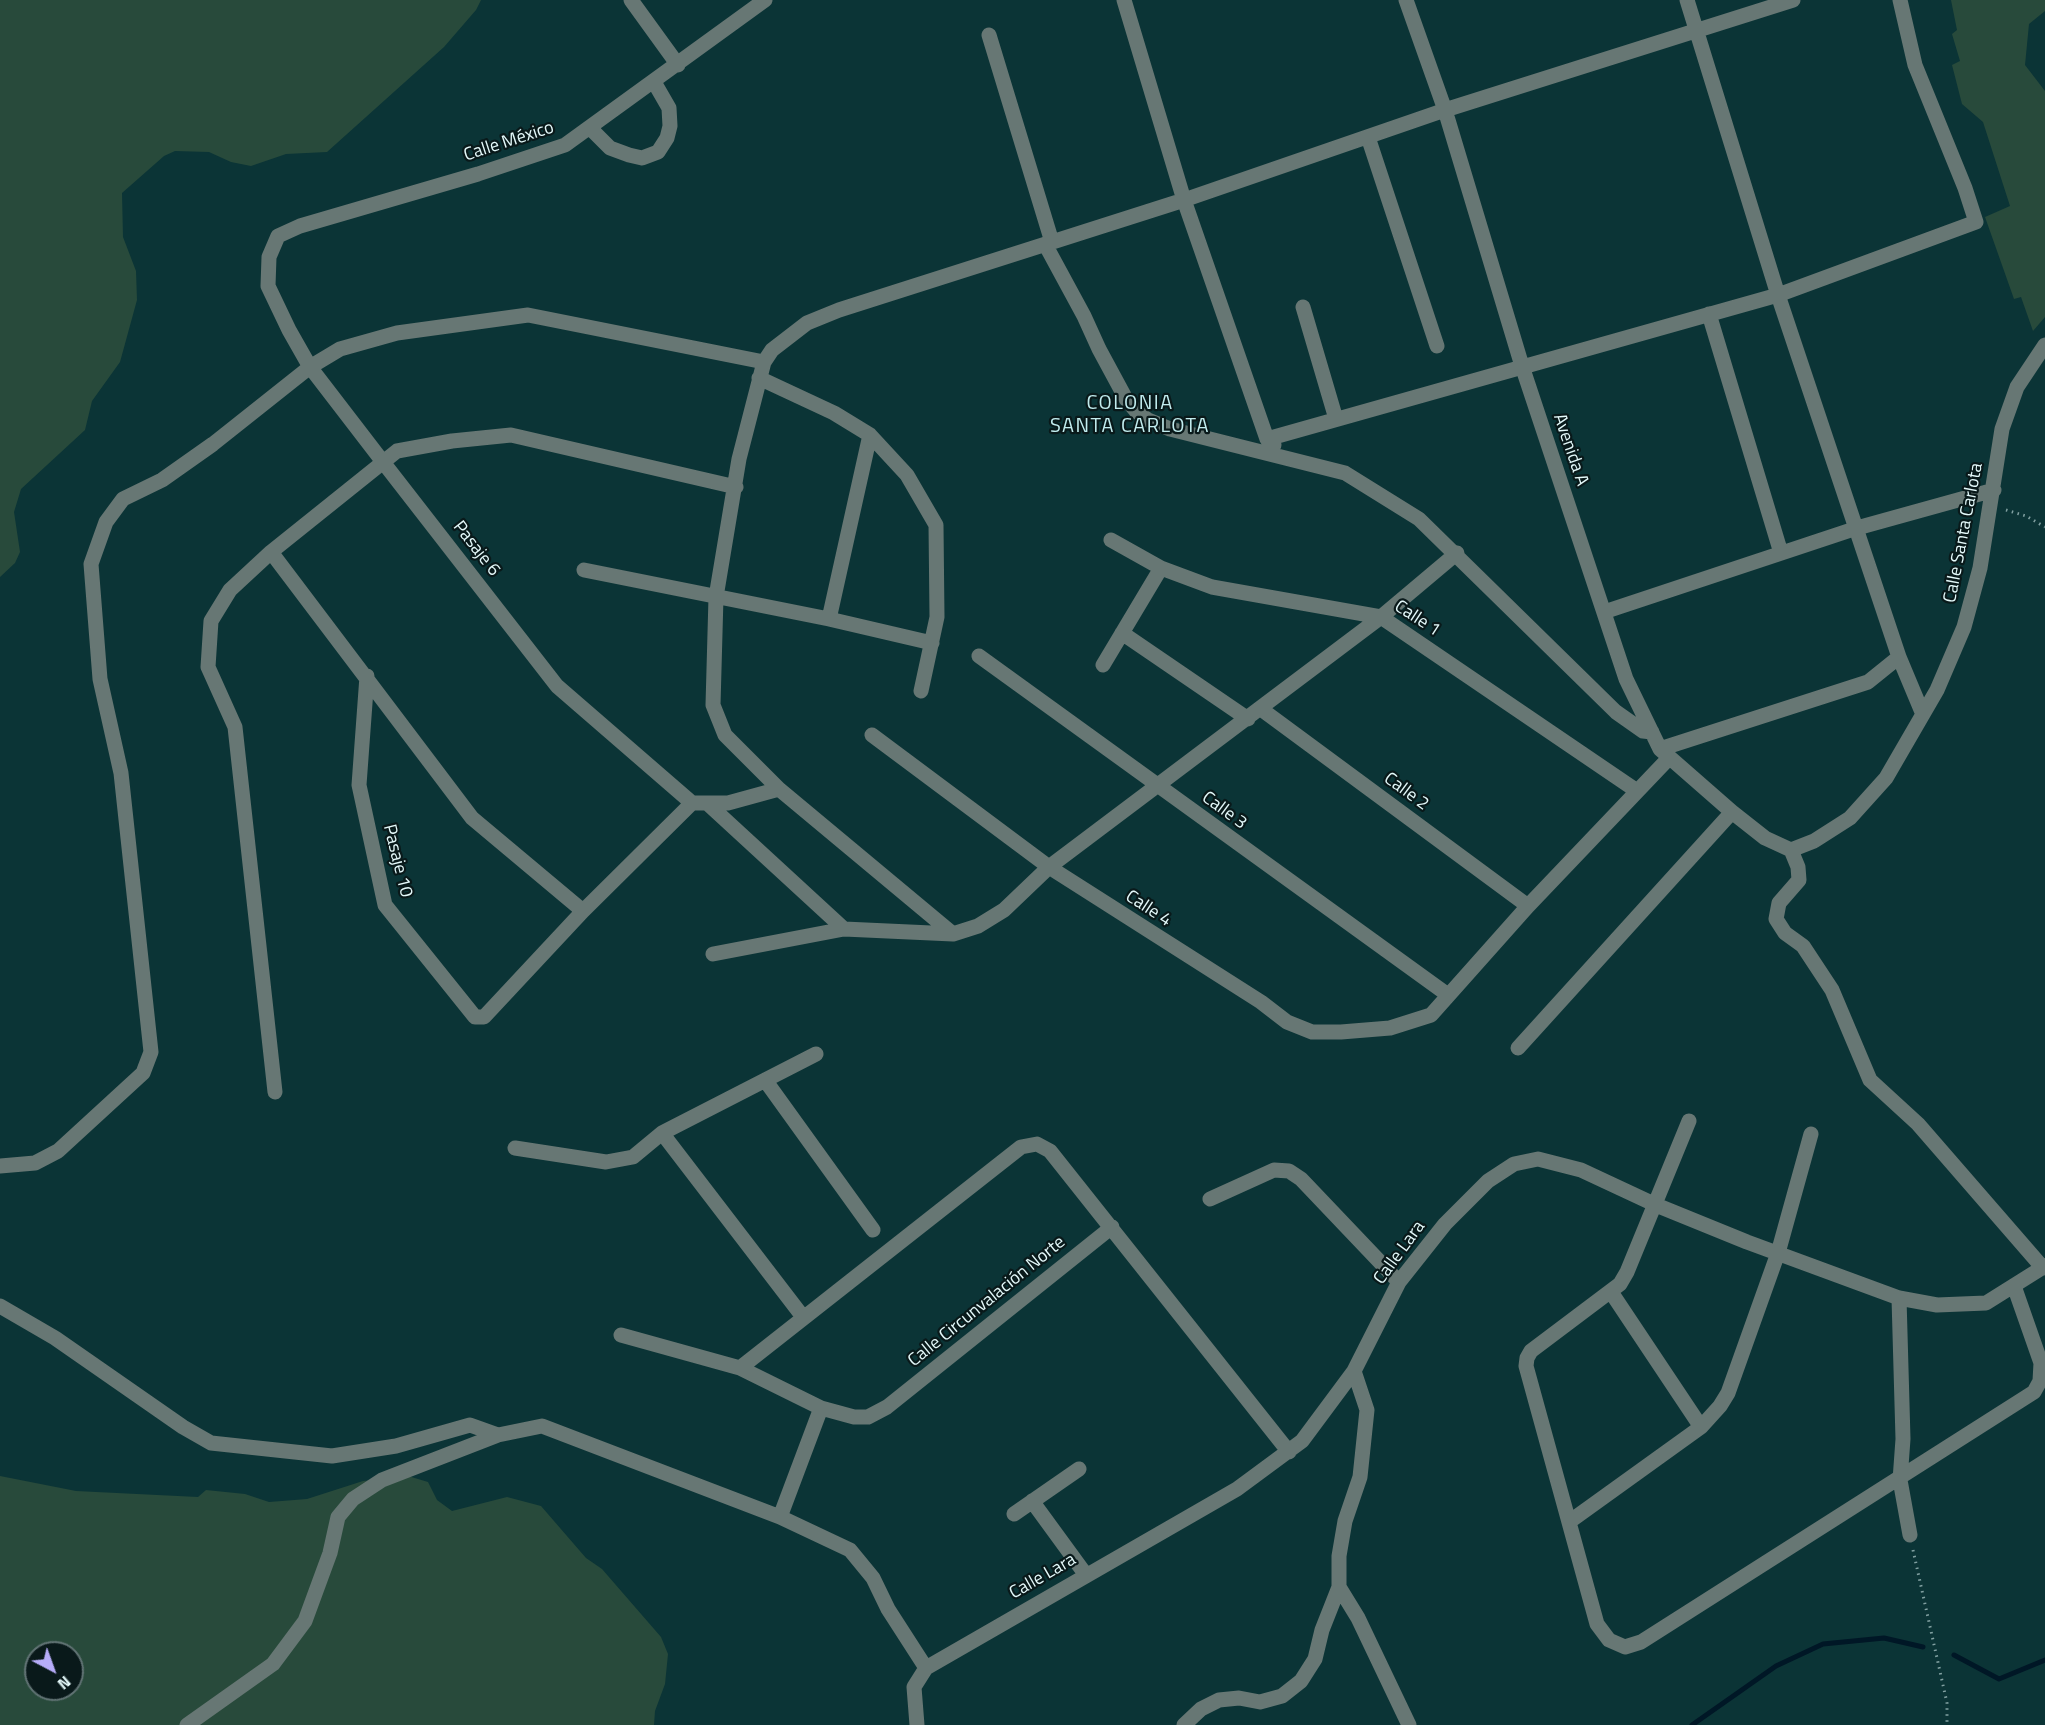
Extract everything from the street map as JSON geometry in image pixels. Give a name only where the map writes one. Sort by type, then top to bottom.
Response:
[{"type":"street","points":[[631,0],[678,65]]},
{"type":"street","name":"Calle México","points":[[268,286],[269,257],[279,236],[347,210],[478,174],[565,145],[765,0]]},
{"type":"street","points":[[1124,0],[1184,200],[1267,439],[1279,450],[1300,461]]},
{"type":"street","name":"Avenida A","points":[[1407,0],[1445,110],[1522,366],[1626,679],[1665,754],[1765,838],[1791,850]]},
{"type":"street","points":[[1687,0],[1778,295],[1899,657],[1922,712]]},
{"type":"street","points":[[952,934],[779,789],[725,735],[713,705],[716,597],[739,459],[759,378],[764,362],[772,350],[807,323],[839,310],[1184,200],[1445,110],[1793,0]]},
{"type":"street","points":[[1267,439],[1778,295],[1976,222],[1965,188],[1915,65],[1900,0]]},
{"type":"street","points":[[989,35],[1048,243],[1098,349],[1126,399],[1136,411],[1148,420],[1170,429],[1345,473],[1419,519],[1616,712],[1643,731],[1652,732]]},
{"type":"street","points":[[590,128],[610,148],[629,155],[642,158],[658,152],[667,138],[670,126],[669,108],[654,82]]},
{"type":"street","points":[[1368,137],[1437,346]]},
{"type":"street","name":"Pasaje 6","points":[[268,286],[310,367],[557,686],[700,803],[844,929]]},
{"type":"street","points":[[1303,307],[1336,419]]},
{"type":"street","points":[[1710,314],[1781,553]]},
{"type":"street","points":[[0,1166],[35,1163],[58,1151],[143,1073],[151,1052],[121,773],[100,679],[91,564],[106,522],[123,499],[162,480],[213,444],[310,367],[340,349],[397,333],[528,315],[764,362]]},
{"type":"street","name":"Calle Santa Carlota","points":[[1791,850],[1815,841],[1850,818],[1886,778],[1922,712],[1937,690],[1964,627],[1980,568],[1993,498],[2002,429],[2017,387],[2045,345]]},
{"type":"street","points":[[759,378],[834,413],[870,435],[907,476],[936,525],[938,617],[921,691]]},
{"type":"street","points":[[275,1092],[235,727],[208,667],[211,621],[230,590],[271,552],[397,451],[452,441],[511,435],[736,487]]},
{"type":"street","points":[[829,619],[870,435]]},
{"type":"street","points":[[1604,612],[1857,528],[1993,498]]},
{"type":"street","name":"Calle 1","points":[[1111,540],[1161,568],[1212,587],[1381,617],[1637,791]]},
{"type":"street","points":[[271,552],[367,676],[472,818],[583,911],[700,803],[728,802],[779,789]]},
{"type":"street","points":[[713,954],[844,929],[952,934],[978,926],[1004,910],[1049,867],[1381,617],[1457,554]]},
{"type":"street","points":[[1103,664],[1161,568]]},
{"type":"street","points":[[584,570],[829,619],[932,643]]},
{"type":"street","points":[[1122,633],[1248,719]]},
{"type":"street","name":"Calle 3","points":[[979,656],[1448,996]]},
{"type":"street","points":[[1448,996],[1528,906],[1637,791],[1665,754],[1868,682],[1899,657]]},
{"type":"street","name":"Pasaje 10","points":[[367,676],[359,785],[386,904],[472,1015],[484,1017],[583,911]]},
{"type":"street","name":"Calle 2","points":[[1261,709],[1528,906]]},
{"type":"street","name":"Calle 4","points":[[872,735],[1049,867],[1261,1002],[1287,1022],[1312,1032],[1390,1028],[1431,1015],[1448,996]]},
{"type":"street","points":[[1518,1047],[1732,812]]},
{"type":"street","points":[[1791,850],[1798,867],[1799,880],[1779,903],[1776,919],[1785,933],[1803,946],[1832,990],[1870,1080],[1918,1124],[2044,1267]]},
{"type":"street","points":[[515,1148],[613,1161],[633,1157],[662,1133],[816,1054]]},
{"type":"street","points":[[765,1080],[873,1230]]},
{"type":"street","points":[[1689,1121],[1628,1272],[1611,1292],[1531,1351],[1527,1358],[1526,1366],[1597,1624],[1608,1640],[1625,1647],[1641,1642],[2034,1392],[2040,1382],[2041,1363],[2014,1286]]},
{"type":"street","points":[[662,1133],[803,1317]]},
{"type":"street","points":[[1569,1522],[1701,1427],[1728,1392],[1778,1253],[1810,1134]]},
{"type":"street","points":[[740,1368],[1021,1147],[1037,1144],[1050,1151],[1289,1452]]},
{"type":"street","name":"Calle Lara","points":[[926,1668],[1237,1489],[1289,1452],[1302,1440],[1354,1371],[1399,1282],[1445,1224],[1488,1181],[1514,1164],[1538,1159],[1581,1170],[1656,1205],[1899,1298],[1937,1305],[1986,1303],[2044,1267]]},
{"type":"street","points":[[1209,1199],[1274,1170],[1289,1171],[1301,1179],[1399,1282]]},
{"type":"street","name":"Calle Circunvalación Norte","points":[[621,1335],[740,1368],[821,1408],[854,1417],[868,1417],[887,1407],[1112,1227]]},
{"type":"street","points":[[1611,1292],[1701,1427]]},
{"type":"street","points":[[1899,1298],[1903,1439],[1900,1479],[1910,1535]]},
{"type":"street","points":[[0,1306],[55,1338],[183,1427],[211,1443],[332,1456],[396,1446],[470,1425],[498,1435]]},
{"type":"street","points":[[1184,1725],[1201,1709],[1219,1700],[1239,1698],[1260,1702],[1282,1696],[1301,1681],[1315,1659],[1322,1630],[1339,1587],[1339,1556],[1345,1521],[1360,1478],[1367,1410],[1354,1371]]},
{"type":"street","points":[[780,1517],[821,1408]]},
{"type":"street","points":[[187,1725],[273,1664],[305,1621],[330,1553],[338,1517],[353,1499],[381,1480],[498,1435],[542,1426],[780,1517],[850,1550],[873,1578],[888,1609],[926,1668],[914,1688],[917,1725]]},
{"type":"street","points":[[1014,1514],[1079,1468]]},
{"type":"street","points":[[1032,1501],[1086,1575]]},
{"type":"street","points":[[1339,1587],[1358,1618],[1409,1725]]},
{"type":"path","points":[[1993,498],[2045,527]]},
{"type":"path","points":[[1910,1535],[1947,1703],[1947,1725]]},
{"type":"green space","points":[[0,0],[481,0],[476,10],[444,47],[327,152],[286,154],[251,166],[231,162],[209,152],[175,151],[164,156],[122,193],[123,237],[136,271],[137,300],[120,362],[92,401],[85,430],[21,489],[14,512],[20,552],[15,563],[0,577]]},
{"type":"green space","points":[[1951,0],[2045,0],[2045,11],[2029,24],[2025,65],[2045,91],[2045,317],[2033,331],[2021,297],[2014,299],[1985,217],[2010,206],[1983,122],[1962,104],[1952,65],[1960,61],[1952,34],[1957,30]]},
{"type":"green space","points":[[0,1476],[76,1491],[198,1497],[206,1490],[245,1494],[269,1502],[307,1499],[363,1481],[408,1476],[428,1482],[437,1500],[452,1511],[507,1497],[541,1506],[586,1558],[602,1569],[661,1637],[668,1654],[665,1684],[655,1711],[654,1725],[0,1725]]},
{"type":"waterway","points":[[1692,1725],[1776,1666],[1823,1644],[1884,1638],[1923,1647]]},
{"type":"waterway","points":[[1954,1655],[1999,1679],[2045,1660]]},
{"type":"district","name":"COLONIA SANTA CARLOTA","points":[[1130,416]]}]
